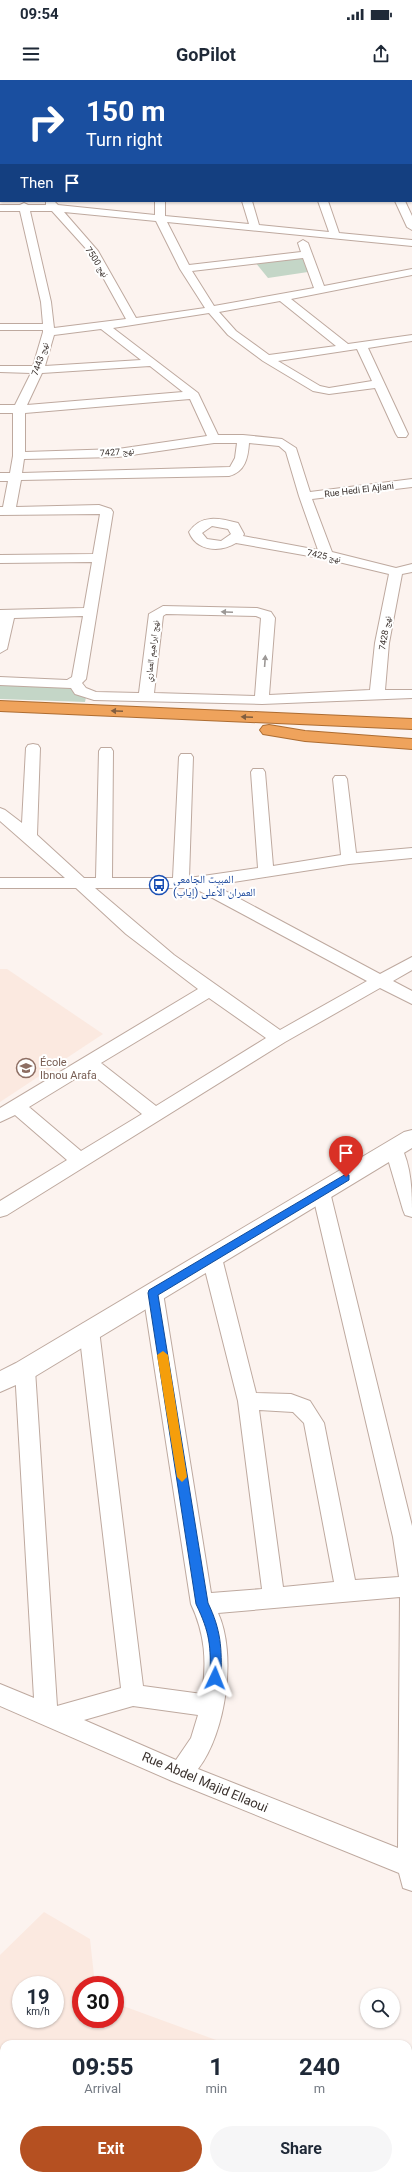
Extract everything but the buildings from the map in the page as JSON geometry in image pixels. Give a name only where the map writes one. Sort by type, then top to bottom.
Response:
[{"type":"highway","points":[[0,706],[412,734]]},
{"type":"highway","points":[[269,724],[313,713],[412,715]]},
{"type":"highway","points":[[0,719],[269,724],[412,724]]},
{"type":"highway","points":[[269,724],[305,736],[412,744]]},
{"type":"street","points":[[160,202],[160,218],[185,269],[211,309],[232,334],[267,359],[322,391],[378,384]]},
{"type":"street","points":[[247,202],[256,227]]},
{"type":"street","points":[[323,202],[335,235]]},
{"type":"street","points":[[400,202],[412,227]]},
{"type":"street","points":[[0,208],[51,204],[160,218],[412,243]]},
{"type":"street","name":"نهج 7500","points":[[51,204],[93,251],[133,322]]},
{"type":"street","name":"نهج 7443","points":[[5,511],[16,476],[19,456],[19,409],[38,370],[48,330],[46,302],[24,206]]},
{"type":"street","points":[[299,231],[320,290]]},
{"type":"street","points":[[185,269],[306,254]]},
{"type":"street","points":[[0,327],[48,330],[104,326],[282,297],[412,272]]},
{"type":"street","points":[[282,297],[346,348]]},
{"type":"street","points":[[104,326],[194,395],[214,439]]},
{"type":"street","points":[[267,359],[412,338]]},
{"type":"street","points":[[361,346],[402,434]]},
{"type":"street","points":[[0,369],[38,370],[151,362]]},
{"type":"street","points":[[0,409],[19,409],[194,395]]},
{"type":"street","name":"نهج 7427","points":[[19,456],[118,453],[214,439],[269,440],[288,447],[292,451],[305,496],[326,555]]},
{"type":"street","points":[[0,477],[229,472],[237,469],[240,465],[243,439]]},
{"type":"street","name":"Rue Hedi El Ajlani","points":[[305,496],[412,483]]},
{"type":"street","points":[[0,681],[69,684],[79,679],[107,512],[99,509],[5,511]]},
{"type":"street","name":"نهج 7425","points":[[235,539],[326,555],[396,572],[412,568]]},
{"type":"street","points":[[0,559],[100,558]]},
{"type":"street","name":"نهج 7428","points":[[377,694],[382,643],[396,572]]},
{"type":"street","name":"نهج ابراهيم العماري","points":[[262,700],[268,618],[266,615],[257,612],[163,610],[156,614],[146,697],[262,700],[377,694],[412,694]]},
{"type":"street","points":[[0,649],[4,614],[91,612]]},
{"type":"street","points":[[75,682],[77,687],[85,694],[146,697]]},
{"type":"street","points":[[29,836],[33,748]]},
{"type":"street","points":[[104,884],[106,751]]},
{"type":"street","points":[[181,883],[186,757]]},
{"type":"street","points":[[258,772],[266,873]]},
{"type":"street","points":[[340,779],[349,859]]},
{"type":"street","points":[[0,813],[29,836],[132,930],[209,990],[279,1038]]},
{"type":"street","points":[[0,883],[197,883],[349,859],[412,853]]},
{"type":"street","points":[[197,883],[412,998]]},
{"type":"street","points":[[0,1210],[279,1038],[412,963]]},
{"type":"street","points":[[0,1116],[209,990]]},
{"type":"street","points":[[89,1063],[154,1114]]},
{"type":"street","points":[[16,1106],[79,1160]]},
{"type":"street","points":[[0,1382],[24,1370],[403,1144],[412,1210]]},
{"type":"street","points":[[321,1192],[408,1537],[411,1586],[411,1870]]},
{"type":"street","points":[[212,1258],[248,1401],[274,1599]]},
{"type":"street","points":[[153,1293],[202,1604],[211,1623],[217,1649],[215,1678],[207,1729],[195,1754],[180,1773]]},
{"type":"street","points":[[89,1330],[133,1695]]},
{"type":"street","points":[[24,1370],[50,1716],[133,1695],[210,1706]]},
{"type":"street","points":[[248,1401],[289,1403],[303,1407],[314,1423],[346,1590]]},
{"type":"street","points":[[202,1604],[274,1599],[346,1590],[411,1586]]},
{"type":"street","name":"Rue Abdel Majid Ellaoui","points":[[0,1695],[180,1773],[411,1870]]},
{"type":"shaded area","name":"École Ibnou Arafa","points":[[0,969],[7,969],[103,1034],[0,1102]]},
{"type":"shaded area","points":[[44,1912],[90,1939],[94,1976],[72,1976],[72,2028],[124,2028],[124,2006],[216,2040],[0,2040],[0,1955]]},
{"type":"green space","points":[[302,257],[308,272],[268,278],[255,262]]},
{"type":"green space","points":[[0,685],[88,688],[85,702],[0,699]]},
{"type":"slow traffic","points":[[163,1355],[182,1477]]},
{"type":"place","name":"المبيت الجامعي العمران الأعلى (إياب)","points":[[159,885]]},
{"type":"place","name":"École Ibnou Arafa","points":[[26,1068]]},
{"type":"route","points":[[215,1678],[217,1649],[211,1623],[202,1604],[153,1293],[346,1177]]}]
